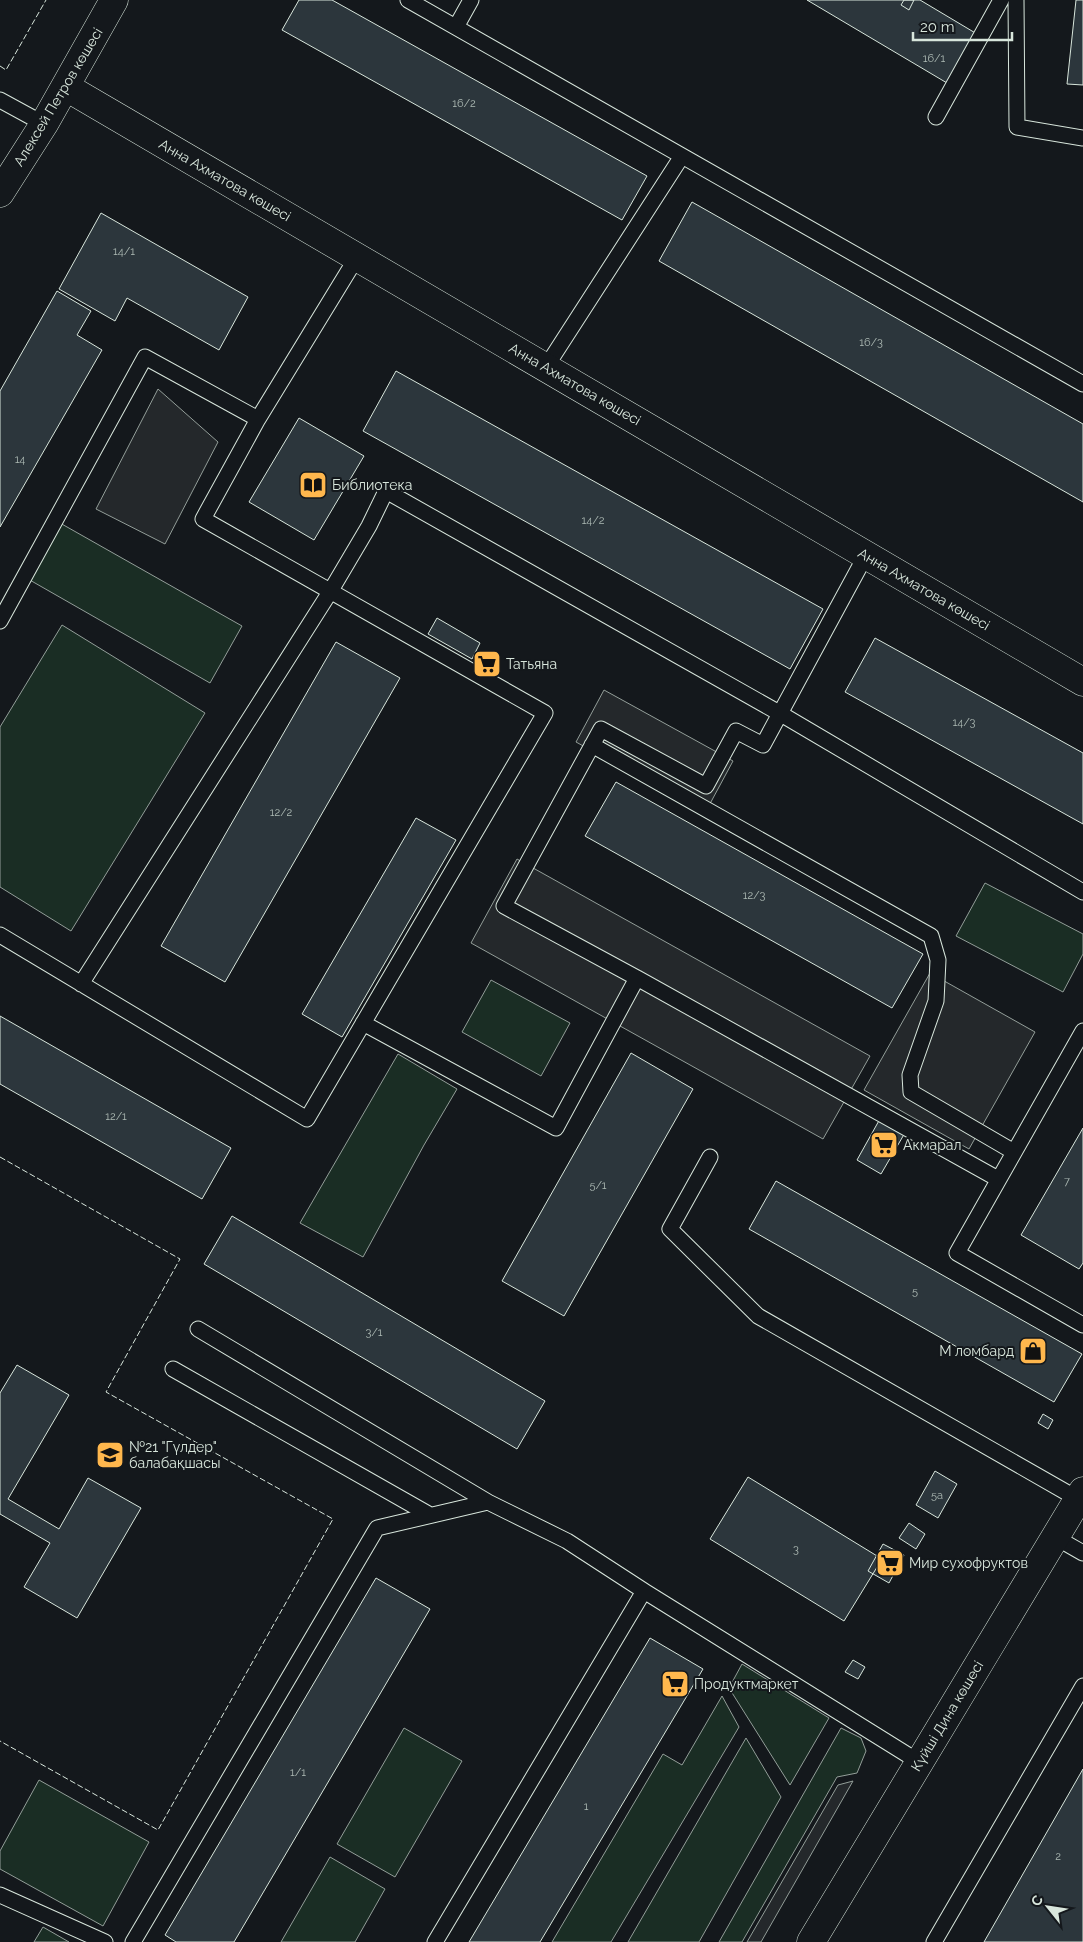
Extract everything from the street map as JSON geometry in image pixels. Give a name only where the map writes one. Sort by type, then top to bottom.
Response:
[{"type":"street","name":"Алексей Петров көшесі","points":[[0,193],[66,87],[114,0]]},
{"type":"street","name":"Анна Ахматова көшесі","points":[[66,87],[1083,682]]},
{"type":"street","name":"Күйші Дина көшесі","points":[[811,1942],[1081,1495]]},
{"type":"lane","points":[[408,0],[1083,384]]},
{"type":"lane","points":[[456,27],[471,0]]},
{"type":"lane","points":[[936,117],[1001,0]]},
{"type":"lane","points":[[1016,0],[1017,127],[1083,138]]},
{"type":"lane","points":[[0,100],[44,124]]},
{"type":"lane","points":[[546,368],[682,156]]},
{"type":"lane","points":[[0,935],[307,1119],[546,713],[203,519],[258,419],[358,257]]},
{"type":"lane","points":[[0,621],[145,357],[258,419]]},
{"type":"lane","points":[[81,984],[330,592],[386,491],[781,714],[1083,892]]},
{"type":"lane","points":[[866,555],[763,745],[736,731],[706,786],[601,729],[504,906],[998,1179]]},
{"type":"lane","points":[[592,745],[931,936],[938,960],[936,1001],[910,1075],[912,1092],[1014,1152]]},
{"type":"lane","points":[[363,1023],[556,1128],[636,978]]},
{"type":"lane","points":[[1083,1030],[957,1253],[1083,1325]]},
{"type":"lane","points":[[710,1157],[670,1229],[758,1316],[1081,1495]]},
{"type":"lane","points":[[198,1329],[488,1502],[567,1541],[919,1762]]},
{"type":"lane","points":[[173,1369],[430,1516]]},
{"type":"lane","points":[[133,1942],[377,1528],[488,1502]]},
{"type":"lane","points":[[1055,1538],[1083,1553]]},
{"type":"lane","points":[[435,1942],[644,1591]]},
{"type":"lane","points":[[934,1942],[1083,1686]]},
{"type":"lane","points":[[0,1895],[105,1942]]},
{"type":"green space","points":[[60,523],[242,626],[210,683],[28,579]]},
{"type":"green space","points":[[62,625],[205,713],[71,931],[0,887],[0,727]]},
{"type":"green space","points":[[985,883],[1083,934],[1083,954],[1063,992],[956,936]]},
{"type":"green space","points":[[491,980],[570,1023],[541,1076],[462,1032]]},
{"type":"green space","points":[[398,1054],[457,1089],[363,1257],[300,1223]]},
{"type":"green space","points":[[742,1664],[829,1718],[790,1785],[729,1688]]},
{"type":"green space","points":[[722,1696],[739,1727],[611,1942],[552,1942],[663,1754],[682,1765]]},
{"type":"green space","points":[[404,1728],[462,1761],[395,1877],[337,1844]]},
{"type":"green space","points":[[841,1728],[861,1738],[866,1751],[857,1773],[837,1777],[742,1942],[719,1942]]},
{"type":"green space","points":[[746,1738],[781,1797],[699,1942],[628,1942]]},
{"type":"green space","points":[[39,1780],[149,1842],[103,1926],[0,1869],[0,1851]]},
{"type":"green space","points":[[330,1857],[385,1889],[355,1942],[281,1942]]},
{"type":"green space","points":[[43,1927],[69,1942],[34,1942]]},
{"type":"shaded area","points":[[158,389],[218,442],[165,544],[96,509]]},
{"type":"shaded area","points":[[604,690],[733,761],[705,813],[576,742]]},
{"type":"shaded area","points":[[517,859],[870,1056],[823,1139],[471,943]]},
{"type":"shaded area","points":[[930,973],[1035,1032],[969,1149],[864,1090]]},
{"type":"shaded area","points":[[853,1781],[761,1942],[747,1942],[838,1785]]},
{"type":"building","points":[[299,0],[332,0],[647,176],[622,220],[282,30]]},
{"type":"building","points":[[807,0],[920,0],[977,34],[947,83]]},
{"type":"building","points":[[904,0],[914,0],[909,10],[901,5]]},
{"type":"building","points":[[1076,0],[1083,0],[1083,85],[1067,84]]},
{"type":"building","points":[[692,202],[1083,424],[1083,502],[659,261]]},
{"type":"building","points":[[101,213],[248,297],[219,350],[127,298],[115,321],[59,289]]},
{"type":"building","points":[[57,291],[91,311],[77,335],[102,350],[0,527],[0,391]]},
{"type":"building","points":[[396,371],[823,609],[790,669],[363,431]]},
{"type":"building","points":[[299,418],[364,456],[314,540],[249,502]]},
{"type":"building","points":[[437,618],[480,643],[472,659],[428,634]]},
{"type":"building","points":[[875,638],[1083,753],[1083,824],[845,692]]},
{"type":"building","points":[[336,642],[400,678],[225,982],[161,946]]},
{"type":"building","points":[[616,782],[923,954],[892,1008],[585,836]]},
{"type":"building","points":[[416,818],[456,840],[342,1037],[302,1014]]},
{"type":"building","points":[[0,1016],[231,1148],[202,1199],[0,1084]]},
{"type":"building","points":[[631,1053],[693,1089],[564,1316],[502,1281]]},
{"type":"building","points":[[881,1117],[906,1131],[881,1174],[857,1160]]},
{"type":"building","points":[[1083,1128],[1083,1263],[1079,1269],[1021,1235]]},
{"type":"building","points":[[776,1181],[1082,1354],[1054,1402],[749,1229]]},
{"type":"building","points":[[232,1216],[545,1401],[517,1449],[204,1264]]},
{"type":"building","points":[[17,1365],[69,1395],[8,1499],[59,1529],[88,1478],[141,1508],[77,1618],[24,1587],[50,1543],[0,1514],[0,1393]]},
{"type":"building","points":[[1043,1414],[1053,1420],[1048,1429],[1038,1423]]},
{"type":"building","points":[[935,1471],[957,1484],[938,1518],[916,1505]]},
{"type":"building","points":[[748,1477],[882,1559],[844,1621],[710,1539]]},
{"type":"building","points":[[909,1523],[925,1534],[916,1549],[899,1538]]},
{"type":"building","points":[[883,1544],[904,1555],[889,1583],[868,1571]]},
{"type":"building","points":[[376,1578],[430,1609],[234,1942],[176,1942],[165,1935]]},
{"type":"building","points":[[650,1638],[703,1669],[540,1942],[469,1942]]},
{"type":"building","points":[[853,1660],[865,1667],[858,1679],[845,1672]]},
{"type":"building","points":[[1083,1769],[1083,1942],[984,1942]]},
{"type":"fence","points":[[0,66],[6,70],[46,0]]},
{"type":"fence","points":[[0,1157],[180,1259],[106,1392],[333,1519],[158,1830],[0,1741]]},
{"type":"place","name":"Библиотека","points":[[313,485]]},
{"type":"place","name":"Татьяна","points":[[487,664]]},
{"type":"place","name":"Акмарал","points":[[884,1145]]},
{"type":"place","name":"М ломбард","points":[[1033,1351]]},
{"type":"place","name":"№21 \"Гүлдер\" балабақшасы","points":[[110,1455]]},
{"type":"place","name":"Мир сухофруктов","points":[[890,1563]]},
{"type":"place","name":"Продуктмаркет","points":[[675,1684]]}]
